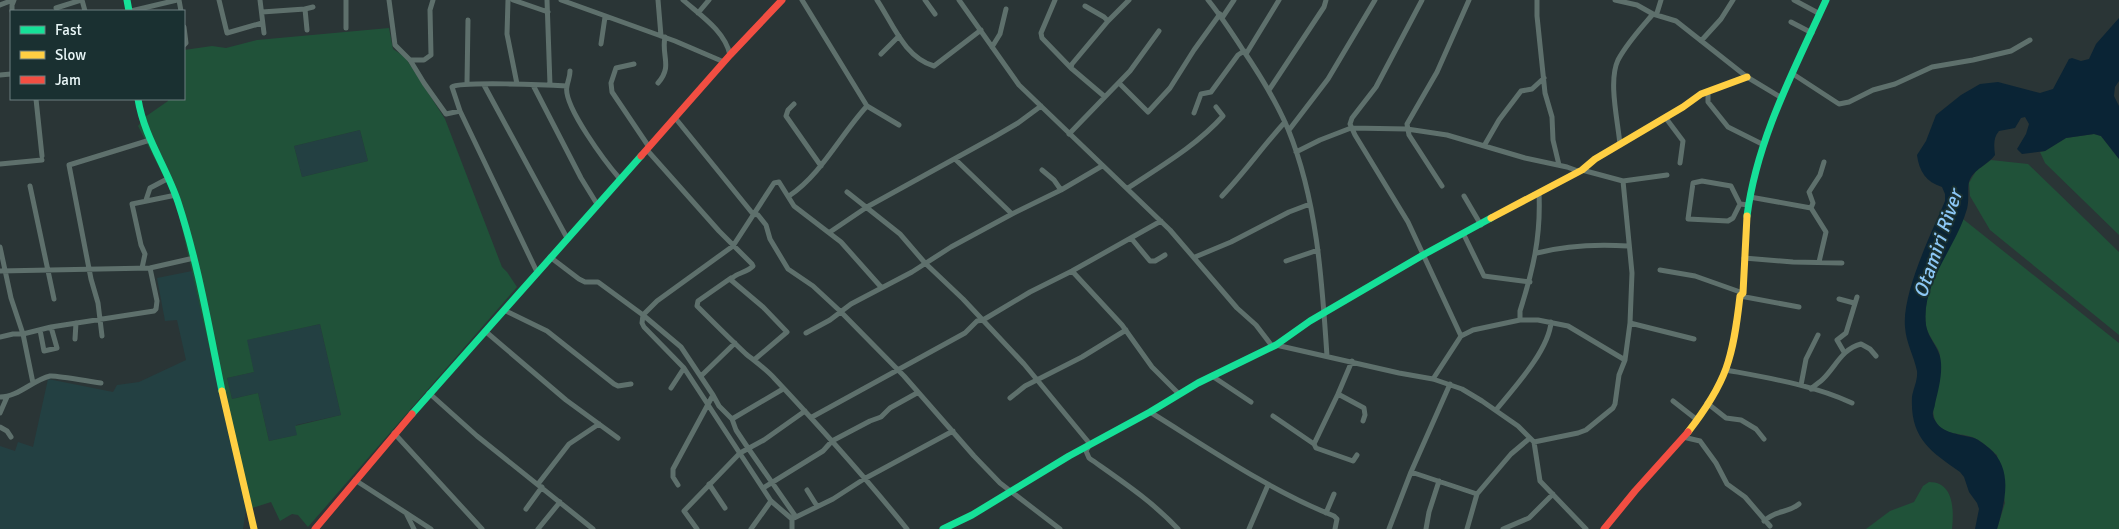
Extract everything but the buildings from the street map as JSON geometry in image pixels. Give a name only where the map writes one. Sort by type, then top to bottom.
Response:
[{"type":"street","points":[[0,5],[14,0]]},
{"type":"street","points":[[56,8],[81,0]]},
{"type":"street","points":[[134,10],[178,0]]},
{"type":"street","points":[[219,0],[227,33],[262,23]]},
{"type":"street","points":[[260,0],[264,34]]},
{"type":"street","points":[[346,0],[346,28]]},
{"type":"street","points":[[389,0],[394,45],[410,60],[446,114],[460,112]]},
{"type":"street","points":[[410,60],[424,60],[431,55],[430,10],[433,0]]},
{"type":"street","points":[[508,0],[506,34],[517,84]]},
{"type":"street","points":[[513,0],[548,12]]},
{"type":"street","points":[[548,0],[550,85]]},
{"type":"street","points":[[561,0],[663,37],[724,62]]},
{"type":"street","points":[[658,0],[666,67],[663,77],[658,84]]},
{"type":"street","points":[[683,0],[724,39],[730,55]]},
{"type":"street","points":[[698,13],[709,0]]},
{"type":"street","points":[[315,529],[428,393],[597,204],[676,119],[730,55],[782,0]]},
{"type":"street","points":[[802,0],[867,106],[899,125]]},
{"type":"street","points":[[877,0],[907,48],[928,64],[934,66],[980,30]]},
{"type":"street","points":[[925,0],[935,14]]},
{"type":"street","points":[[959,0],[1019,85],[1161,221],[1195,257],[1237,308],[1256,324],[1274,345],[1433,379],[1450,384],[1496,410],[1532,440],[1540,481],[1586,529]]},
{"type":"street","points":[[1055,0],[1041,36],[1070,66],[1104,96]]},
{"type":"street","points":[[1070,66],[1129,0]]},
{"type":"street","points":[[1208,0],[1221,16],[1245,53],[1268,90],[1289,130],[1310,204],[1318,250],[1326,312],[1327,356]]},
{"type":"street","points":[[1119,83],[1148,112],[1170,88],[1194,50],[1234,0]]},
{"type":"street","points":[[1194,113],[1201,94],[1211,92],[1238,55],[1245,53],[1279,0]]},
{"type":"street","points":[[1268,90],[1296,52],[1326,0]]},
{"type":"street","points":[[1289,130],[1328,79],[1375,0]]},
{"type":"street","points":[[1422,0],[1376,87],[1350,121],[1351,128],[1405,216],[1461,336]]},
{"type":"street","points":[[1442,186],[1407,129],[1407,124],[1448,49],[1469,0]]},
{"type":"street","points":[[1537,0],[1544,78],[1559,165]]},
{"type":"street","points":[[1615,0],[1637,5],[1676,21],[1747,76],[1782,98]]},
{"type":"street","points":[[1620,145],[1614,83],[1618,61],[1655,14],[1661,0]]},
{"type":"street","points":[[1701,41],[1721,19],[1733,0]]},
{"type":"street","points":[[1794,0],[1820,14]]},
{"type":"street","points":[[1604,529],[1684,436],[1708,403],[1726,370],[1735,337],[1741,295],[1749,201],[1764,145],[1782,98],[1826,0]]},
{"type":"street","points":[[1085,6],[1104,17],[1108,22]]},
{"type":"street","points":[[262,12],[313,7]]},
{"type":"street","points":[[304,9],[307,30]]},
{"type":"street","points":[[992,47],[1000,34],[1006,9]]},
{"type":"street","points":[[600,44],[605,17]]},
{"type":"street","points":[[467,83],[468,20]]},
{"type":"street","points":[[1791,22],[1812,33]]},
{"type":"street","points":[[1069,134],[1104,96],[1119,83],[1159,31]]},
{"type":"street","points":[[881,54],[899,36]]},
{"type":"street","points":[[1793,74],[1839,104],[1895,84],[1932,67],[2011,51],[2030,40]]},
{"type":"street","points":[[634,64],[616,68],[611,83],[612,92],[648,148],[733,246],[753,266],[731,278],[698,301],[697,306],[812,417],[820,429],[907,529]]},
{"type":"street","points":[[570,71],[567,86],[572,107],[596,150],[620,179]]},
{"type":"street","points":[[949,528],[1090,444],[1212,376],[1274,345],[1423,255],[1580,171],[1595,159],[1665,118],[1701,94],[1747,76]]},
{"type":"street","points":[[1484,146],[1499,120],[1521,91],[1532,89],[1544,78]]},
{"type":"street","points":[[537,272],[460,112],[452,87],[467,83],[567,86]]},
{"type":"street","points":[[484,85],[567,238]]},
{"type":"street","points":[[533,85],[581,178],[597,204]]},
{"type":"street","points":[[1708,92],[1708,102],[1725,124],[1764,145]]},
{"type":"street","points":[[0,164],[42,158],[36,100]]},
{"type":"street","points":[[138,100],[139,114],[176,195],[194,258],[228,422],[254,529]]},
{"type":"street","points":[[794,104],[788,110],[786,116],[821,166]]},
{"type":"street","points":[[789,196],[809,180],[867,106]]},
{"type":"street","points":[[830,232],[867,207],[1018,123],[1041,106]]},
{"type":"street","points":[[1128,188],[1184,151],[1204,135],[1223,116],[1216,107]]},
{"type":"street","points":[[1665,118],[1683,141],[1680,163]]},
{"type":"street","points":[[676,119],[753,214],[758,215],[766,225],[770,239],[788,269],[813,286],[840,311],[897,369],[917,393],[931,405],[993,476],[1060,529]]},
{"type":"street","points":[[1222,196],[1245,172],[1250,162],[1285,122]]},
{"type":"street","points":[[1296,152],[1351,128],[1407,129],[1447,135],[1525,158],[1623,181],[1667,175]]},
{"type":"street","points":[[102,336],[98,303],[90,279],[90,269],[68,165],[150,140]]},
{"type":"street","points":[[955,159],[1012,214]]},
{"type":"street","points":[[1819,262],[1826,232],[1811,208],[1813,203],[1809,192],[1820,175],[1824,162]]},
{"type":"street","points":[[806,333],[830,320],[840,311],[926,263],[951,246],[1061,190],[1102,166]]},
{"type":"street","points":[[1042,170],[1054,180],[1061,190]]},
{"type":"street","points":[[146,200],[150,188],[168,178]]},
{"type":"street","points":[[1467,529],[1477,494],[1511,454],[1532,440],[1586,430],[1613,408],[1619,375],[1625,360],[1630,323],[1632,273],[1623,181]]},
{"type":"street","points":[[1740,204],[1731,186],[1702,181],[1693,182],[1688,219],[1728,221],[1733,218],[1740,204],[1749,201],[1811,208]]},
{"type":"street","points":[[794,518],[772,501],[684,368],[644,327],[642,322],[643,315],[656,301],[733,246],[776,182],[779,182],[798,210],[830,232],[848,249],[881,288]]},
{"type":"street","points":[[30,186],[54,299]]},
{"type":"street","points":[[847,192],[900,234],[983,320],[1037,380],[1090,444]]},
{"type":"street","points":[[1520,320],[1520,311],[1537,253],[1540,216],[1539,193]]},
{"type":"street","points":[[142,268],[145,254],[131,206],[134,203],[146,200],[176,195]]},
{"type":"street","points":[[1464,196],[1482,225]]},
{"type":"street","points":[[1195,257],[1231,242],[1289,212],[1310,204]]},
{"type":"street","points":[[812,417],[964,333],[977,321],[983,320],[1030,292],[1072,271],[1161,221]]},
{"type":"street","points":[[1463,233],[1484,276],[1530,282]]},
{"type":"street","points":[[1131,238],[1150,260],[1155,261],[1165,255]]},
{"type":"street","points":[[1537,253],[1562,247],[1583,245],[1628,246]]},
{"type":"street","points":[[0,247],[3,271],[23,334],[33,383]]},
{"type":"street","points":[[1286,261],[1318,250]]},
{"type":"street","points":[[550,257],[578,279],[585,282],[598,282],[643,315],[681,347],[719,406],[732,419],[736,430],[794,518],[792,529]]},
{"type":"street","points":[[3,271],[150,268],[194,258]]},
{"type":"street","points":[[1744,258],[1842,263]]},
{"type":"street","points":[[0,337],[155,310],[157,301],[150,268]]},
{"type":"street","points":[[1660,270],[1695,276],[1741,295],[1799,307]]},
{"type":"street","points":[[1072,271],[1126,330],[1134,344],[1152,367],[1179,394]]},
{"type":"street","points":[[731,278],[733,283],[763,307],[787,332],[754,360]]},
{"type":"street","points":[[1839,299],[1856,300],[1846,333],[1837,340],[1844,352]]},
{"type":"street","points":[[504,310],[547,331],[614,384],[618,386],[631,384]]},
{"type":"street","points":[[1433,379],[1461,336],[1473,330],[1520,320],[1550,322],[1568,326],[1625,360]]},
{"type":"street","points":[[1496,410],[1533,362],[1550,331],[1550,322]]},
{"type":"street","points":[[75,340],[76,323]]},
{"type":"street","points":[[1630,323],[1694,339]]},
{"type":"street","points":[[40,330],[44,351],[57,348],[51,327]]},
{"type":"street","points":[[1010,398],[1025,386],[1082,357],[1126,330]]},
{"type":"street","points":[[485,331],[566,400],[618,438]]},
{"type":"street","points":[[1801,386],[1806,359],[1818,335]]},
{"type":"street","points":[[701,376],[735,343]]},
{"type":"street","points":[[1811,389],[1823,379],[1844,352],[1861,344],[1870,349],[1876,356]]},
{"type":"street","points":[[1314,444],[1352,361]]},
{"type":"street","points":[[671,388],[684,368]]},
{"type":"street","points":[[1726,370],[1832,394],[1852,403]]},
{"type":"street","points":[[0,397],[8,397],[33,383],[56,375],[101,383]]},
{"type":"street","points":[[1212,376],[1251,402]]},
{"type":"street","points":[[1389,529],[1411,472],[1450,384]]},
{"type":"street","points":[[732,419],[783,389]]},
{"type":"street","points":[[428,393],[477,436],[540,485],[592,529]]},
{"type":"street","points":[[763,488],[771,481],[823,451],[832,441],[881,417],[890,408],[917,393]]},
{"type":"street","points":[[1338,394],[1364,408],[1365,415],[1363,421]]},
{"type":"street","points":[[678,485],[673,477],[673,469],[713,395]]},
{"type":"street","points":[[0,413],[8,397]]},
{"type":"street","points":[[1673,401],[1696,419]]},
{"type":"street","points":[[1708,403],[1726,418],[1741,420],[1756,429],[1764,439]]},
{"type":"street","points":[[697,529],[683,513],[709,484],[740,453],[764,440],[805,411]]},
{"type":"street","points":[[1150,412],[1268,485],[1337,519],[1335,529]]},
{"type":"street","points":[[1273,416],[1314,444],[1316,448],[1352,461],[1356,455]]},
{"type":"street","points":[[526,509],[540,485],[569,444],[599,424]]},
{"type":"street","points":[[0,427],[7,431],[11,437]]},
{"type":"street","points":[[794,518],[833,499],[864,479],[952,431]]},
{"type":"street","points":[[394,433],[482,529]]},
{"type":"street","points":[[1684,436],[1700,441],[1716,463],[1727,484],[1744,497],[1764,522],[1770,526]]},
{"type":"street","points":[[1090,444],[1086,451],[1089,458],[1154,505],[1178,529]]},
{"type":"street","points":[[1411,472],[1477,494]]},
{"type":"street","points":[[355,480],[431,529]]},
{"type":"street","points":[[1426,529],[1429,512],[1439,481]]},
{"type":"street","points":[[709,484],[724,508]]},
{"type":"street","points":[[1249,529],[1268,485]]},
{"type":"street","points":[[808,490],[817,506]]},
{"type":"street","points":[[1326,513],[1334,494]]},
{"type":"street","points":[[1503,529],[1529,518],[1553,494]]},
{"type":"street","points":[[751,529],[772,501]]},
{"type":"street","points":[[538,529],[560,502]]},
{"type":"street","points":[[1764,522],[1772,514],[1791,509],[1799,504]]},
{"type":"street","points":[[406,513],[414,529]]},
{"type":"shaded area","points":[[360,130],[368,161],[302,177],[294,146]]},
{"type":"shaded area","points":[[192,271],[246,510],[243,529],[0,529],[0,446],[15,451],[18,442],[33,447],[48,379],[113,392],[117,385],[139,382],[186,360],[177,320],[165,321],[157,278]]},
{"type":"shaded area","points":[[320,324],[341,415],[296,425],[298,435],[269,441],[258,393],[232,399],[227,378],[254,372],[246,340]]},
{"type":"green space","points":[[389,28],[393,49],[405,57],[445,119],[502,267],[517,287],[308,527],[298,515],[292,514],[280,521],[271,502],[246,510],[179,215],[172,193],[138,126],[145,117],[168,100],[185,100],[185,50],[212,46],[226,48],[257,40]],"holes":[[[360,130],[368,161],[302,177],[294,146]],[[320,324],[341,415],[295,426],[297,435],[269,441],[258,393],[232,399],[227,378],[254,372],[247,340]]]},
{"type":"green space","points":[[2094,134],[2101,136],[2119,159],[2119,235],[2045,163],[2040,152],[2066,138]]},
{"type":"green space","points":[[1991,160],[2028,164],[2119,252],[2119,335],[1990,230],[1970,196],[1969,183],[1976,171]]},
{"type":"green space","points":[[1963,219],[2119,343],[2119,529],[1997,529],[2005,503],[1997,455],[1975,438],[1949,432],[1937,424],[1933,410],[1940,356],[1927,330],[1925,312],[1927,298],[1937,271]]},
{"type":"green space","points":[[1929,482],[1937,483],[1943,487],[1951,498],[1952,529],[1866,529],[1890,511],[1914,502],[1923,486]]},
{"type":"water","name":"Otamiri River","points":[[2119,18],[2119,81],[2115,87],[2114,96],[2119,106],[2119,159],[2101,136],[2094,134],[2066,138],[2045,151],[2022,154],[2017,149],[2026,134],[2029,124],[2025,117],[2021,118],[2015,128],[1999,131],[1994,145],[1995,155],[1989,162],[1977,170],[1969,182],[1966,212],[1929,295],[1926,325],[1939,353],[1941,363],[1940,384],[1933,412],[1934,418],[1943,429],[1980,441],[1989,448],[1997,456],[2005,476],[2005,497],[1997,529],[1975,529],[1979,509],[1969,492],[1964,477],[1924,442],[1914,423],[1912,411],[1912,397],[1917,371],[1908,344],[1905,313],[1925,246],[1945,201],[1942,187],[1936,185],[1924,175],[1917,155],[1926,141],[1936,115],[1961,95],[1980,84],[1998,82],[2040,93],[2053,89],[2069,59],[2081,61],[2089,59],[2096,44]]},
{"type":"traffic: fast","points":[[127,0],[129,10]]},
{"type":"traffic: fast","points":[[1747,216],[1752,187],[1768,132],[1778,105],[1826,0]]},
{"type":"traffic: fast","points":[[138,100],[145,126],[173,189],[185,225],[203,296],[222,391]]},
{"type":"traffic: fast","points":[[412,414],[641,156]]},
{"type":"traffic: fast","points":[[943,529],[972,515],[1069,456],[1150,412],[1198,383],[1276,345],[1310,321],[1491,218]]},
{"type":"traffic: slow","points":[[1491,218],[1582,170],[1595,159],[1683,107],[1701,94],[1747,77]]},
{"type":"traffic: slow","points":[[1688,432],[1712,398],[1720,383],[1731,353],[1740,296],[1743,293],[1747,216]]},
{"type":"traffic: slow","points":[[222,391],[254,529]]},
{"type":"traffic: jam","points":[[641,156],[730,55],[782,0]]},
{"type":"traffic: jam","points":[[315,529],[412,414]]},
{"type":"traffic: jam","points":[[1604,529],[1688,432]]}]
